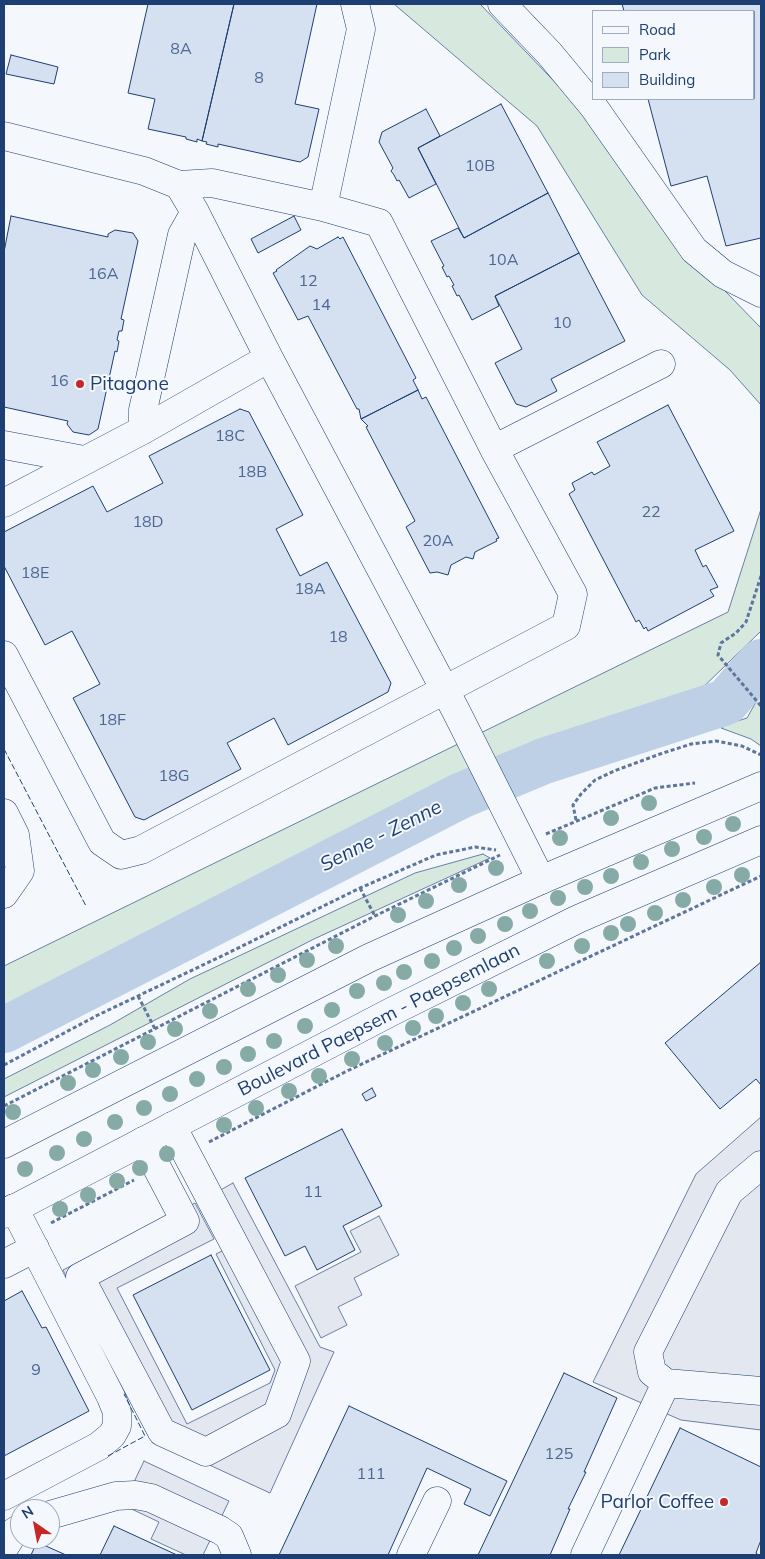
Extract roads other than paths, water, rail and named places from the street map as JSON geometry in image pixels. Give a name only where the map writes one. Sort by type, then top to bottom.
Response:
[{"type":"main road","points":[[323,207],[361,29],[354,4]]},
{"type":"main road","points":[[502,4],[549,53],[593,106],[694,250],[723,274],[761,293]]},
{"type":"main road","points":[[4,136],[144,171],[179,185],[212,183],[323,207],[379,223],[494,449],[573,594],[566,626],[450,700],[141,850],[121,855],[102,842],[4,655]]},
{"type":"main road","points":[[179,185],[195,212],[269,358],[450,700],[515,845],[541,880]]},
{"type":"main road","points":[[143,430],[143,410],[182,235],[195,212]]},
{"type":"main road","points":[[4,503],[143,430],[269,358]]},
{"type":"main road","points":[[494,449],[661,364]]},
{"type":"main road","points":[[4,444],[84,460]]},
{"type":"main road","points":[[4,1144],[369,958],[541,880],[761,786]]},
{"type":"main road","points":[[4,814],[15,835],[20,871],[4,894]]},
{"type":"main road","name":"Boulevard Paepsem - Paepsemlaan","points":[[9,1211],[391,1012],[578,919],[761,840]]},
{"type":"main road","points":[[172,1126],[215,1206],[296,1361],[277,1414],[206,1452],[162,1432],[80,1276],[215,1206]]},
{"type":"main road","points":[[143,1141],[185,1221]]},
{"type":"main road","points":[[761,1165],[729,1192],[648,1352],[652,1372],[666,1382],[761,1391]]},
{"type":"main road","points":[[4,1496],[99,1446],[112,1435],[117,1426],[117,1412],[111,1397],[31,1242],[9,1211]]},
{"type":"main road","points":[[4,1264],[31,1242]]},
{"type":"main road","points":[[585,1555],[666,1382]]},
{"type":"main road","points":[[60,1512],[116,1496],[135,1495],[151,1498],[220,1530],[229,1536],[237,1555]]},
{"type":"main road","points":[[411,1555],[437,1501]]},
{"type":"waterway","name":"Senne - Zenne","points":[[4,1030],[460,796],[544,761],[726,702],[761,662]]},
{"type":"place","name":"Pitagone","points":[[80,384]]},
{"type":"place","name":"Parlor Coffee","points":[[724,1502]]}]
